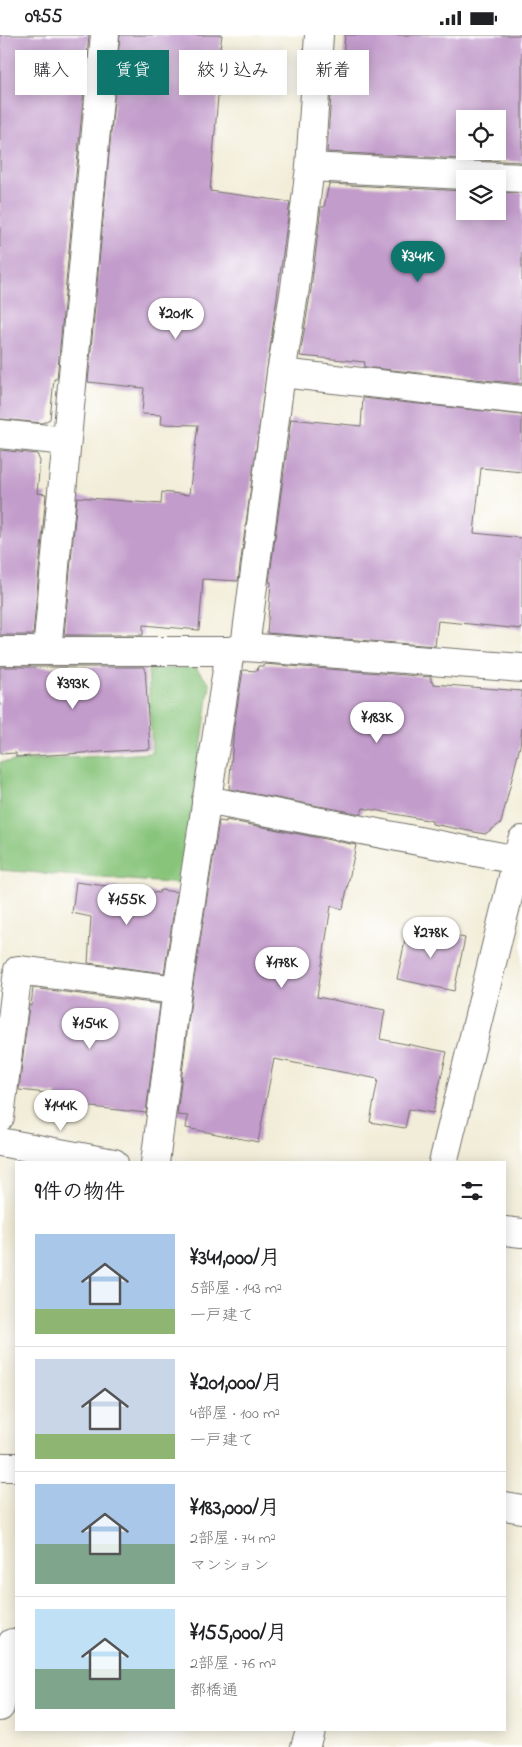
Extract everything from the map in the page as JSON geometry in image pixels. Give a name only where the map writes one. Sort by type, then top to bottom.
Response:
[{"type":"street","points":[[47,651],[105,35]]},
{"type":"street","points":[[155,1161],[177,990],[206,800],[237,649],[295,287],[310,167],[319,35]]},
{"type":"street","points":[[310,167],[522,178]]},
{"type":"street","points":[[281,373],[522,400]]},
{"type":"street","points":[[0,434],[66,441]]},
{"type":"street","points":[[0,651],[237,649],[522,668]]},
{"type":"street","points":[[206,800],[520,850],[443,1161]]},
{"type":"street","points":[[0,1117],[18,970],[177,990]]},
{"type":"street","points":[[0,1142],[103,1161]]},
{"type":"street","points":[[506,1231],[522,1233]]},
{"type":"street","points":[[0,1467],[15,1467]]},
{"type":"street","points":[[506,1506],[522,1509]]},
{"type":"street","points":[[0,1707],[12,1643],[15,1644]]},
{"type":"street","points":[[305,1747],[310,1731]]},
{"type":"green space","points":[[195,667],[210,684],[182,884],[0,870],[0,762],[152,753],[148,670]]},
{"type":"building","points":[[0,35],[89,35],[87,56],[87,50],[15,50],[15,95],[83,95],[57,379],[54,379],[50,419],[42,423],[0,419]]},
{"type":"building","points":[[120,35],[222,35],[220,48],[222,50],[179,50],[179,95],[218,95],[210,191],[290,202],[238,581],[203,579],[199,630],[143,625],[143,635],[64,635],[77,497],[161,504],[162,492],[189,495],[198,425],[161,424],[162,415],[142,414],[144,388],[88,382],[114,95],[169,95],[169,50],[119,50]]},
{"type":"building","points":[[345,35],[522,35],[522,162],[483,160],[506,160],[506,110],[456,110],[456,159],[327,152],[331,95],[369,95],[369,50],[344,50]]},
{"type":"building","points":[[329,184],[456,191],[456,220],[506,220],[506,192],[522,193],[522,384],[364,367],[365,362],[300,356],[311,290],[321,207],[324,207]]},
{"type":"building","points":[[363,398],[522,415],[522,472],[481,468],[474,533],[522,538],[522,629],[438,621],[435,646],[267,633],[271,582],[269,582],[291,419],[361,426]]},
{"type":"building","points":[[0,450],[37,454],[40,461],[37,493],[46,494],[33,635],[0,635]]},
{"type":"building","points":[[264,664],[431,677],[433,684],[522,691],[520,746],[501,823],[485,834],[432,824],[432,821],[363,808],[361,814],[229,789],[234,727],[243,670],[257,671],[258,666],[264,666]]},
{"type":"building","points":[[0,667],[145,667],[150,749],[16,757],[16,753],[0,754]]},
{"type":"building","points":[[226,820],[356,845],[343,909],[331,906],[317,997],[385,1010],[380,1039],[447,1052],[433,1113],[409,1109],[405,1128],[370,1122],[378,1079],[274,1059],[258,1142],[186,1128],[188,1116],[177,1115],[192,992],[219,821],[226,822]]},
{"type":"building","points":[[76,882],[159,893],[160,890],[177,892],[164,973],[88,963],[91,917],[72,913]]},
{"type":"building","points":[[408,926],[465,938],[454,991],[397,979]]},
{"type":"building","points":[[33,988],[160,1004],[146,1113],[55,1103],[56,1094],[19,1090],[29,1005],[31,1006]]}]
